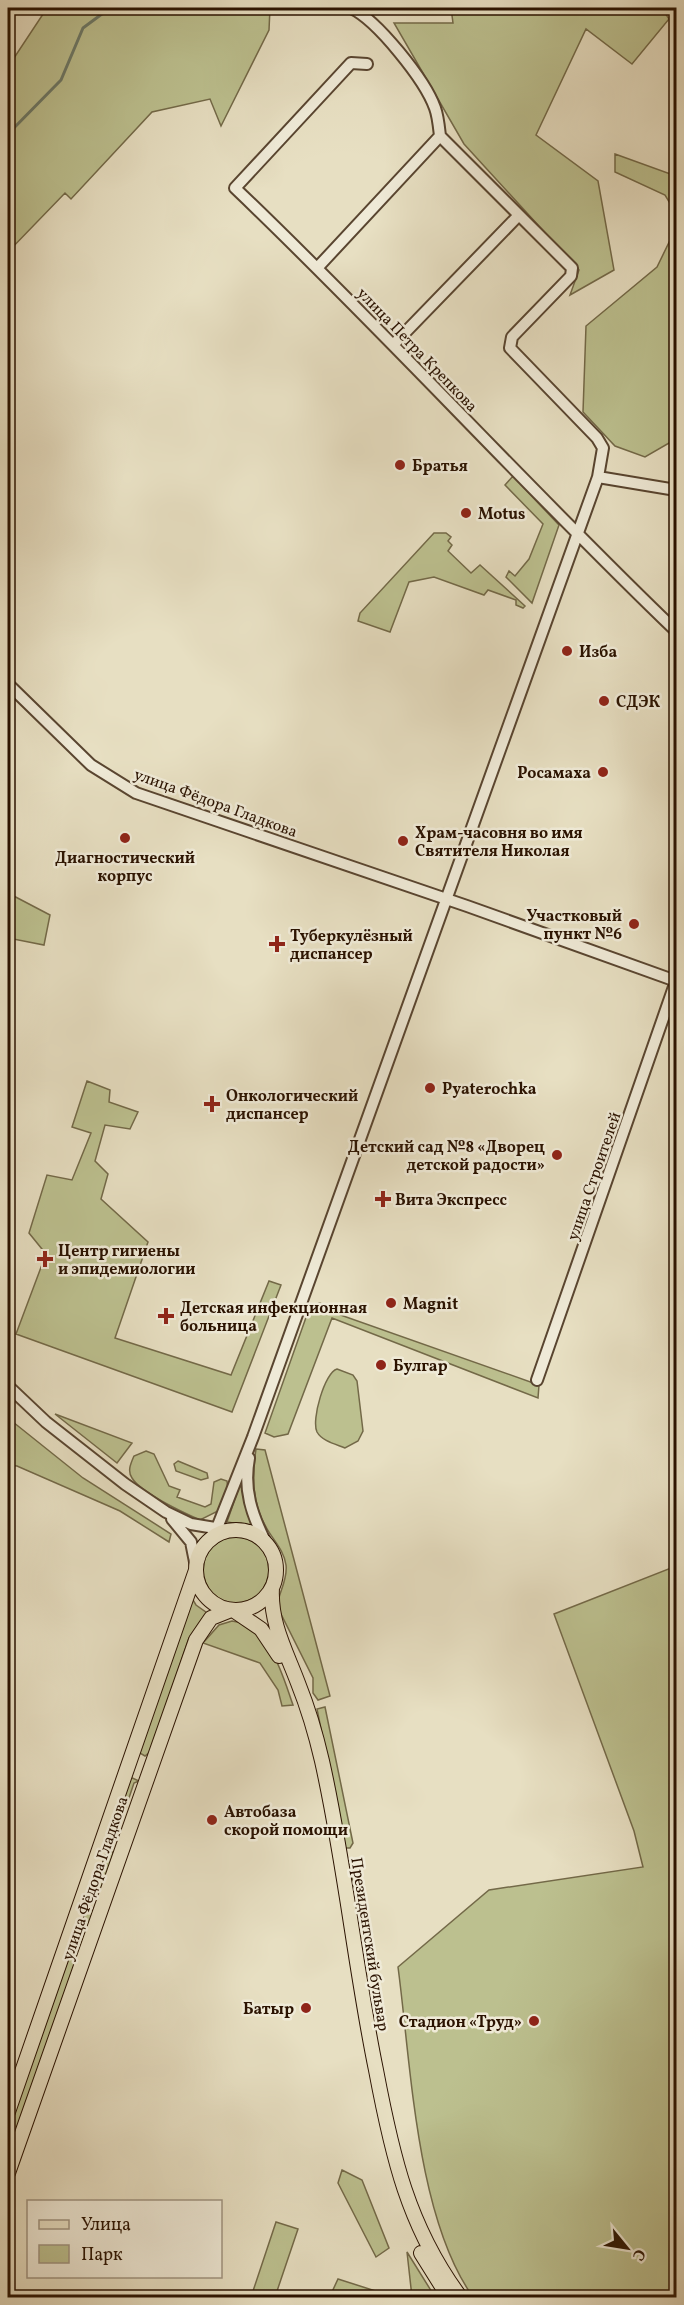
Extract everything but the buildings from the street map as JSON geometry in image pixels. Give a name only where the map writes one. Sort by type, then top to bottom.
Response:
[{"type":"main road","points":[[219,1532],[252,1533],[266,1543],[276,1563],[272,1588],[266,1597],[251,1608],[232,1610],[207,1598],[199,1586],[196,1569],[202,1551],[219,1532]]},
{"type":"main road","name":"улица Фёдора Гладкова","points":[[8,2112],[196,1569]]},
{"type":"main road","name":"Президентский бульвар","points":[[272,1588],[272,1612],[275,1627],[306,1704],[324,1770],[379,2132],[390,2178],[417,2246],[450,2298]]},
{"type":"main road","name":"улица Фёдора Гладкова","points":[[8,2173],[196,1640],[211,1618],[232,1610]]},
{"type":"main road","name":"Президентский бульвар","points":[[232,1610],[252,1621],[270,1640],[291,1685],[312,1759],[357,1990],[387,2130],[405,2196],[429,2250],[461,2298]]},
{"type":"main road","points":[[130,1761],[151,1768]]},
{"type":"main road","points":[[82,1898],[103,1904]]},
{"type":"street","points":[[8,1386],[46,1422],[125,1484],[166,1512],[191,1524],[219,1532],[598,477],[603,448],[597,438],[510,348],[512,337],[571,276],[573,268],[440,136],[435,108],[406,63],[376,24],[351,8]]},
{"type":"street","name":"улица Петра Крепкова","points":[[367,64],[351,63],[235,188],[318,267],[576,534],[676,630]]},
{"type":"street","points":[[318,267],[440,136]]},
{"type":"street","points":[[393,345],[519,215]]},
{"type":"street","points":[[598,477],[676,490]]},
{"type":"street","name":"улица Фёдора Гладкова","points":[[8,684],[91,765],[136,793],[445,898],[676,981]]},
{"type":"street","name":"улица Строителей","points":[[537,1380],[676,981]]},
{"type":"street","points":[[253,1437],[246,1482],[249,1502],[266,1543]]},
{"type":"street","points":[[166,1512],[191,1542],[196,1569]]},
{"type":"green space","points":[[47,8],[270,8],[269,30],[221,126],[210,99],[152,112],[71,199],[65,193],[8,252],[8,67]]},
{"type":"green space","points":[[451,8],[662,8],[669,19],[632,64],[586,29],[536,135],[598,181],[614,270],[570,295],[579,270],[464,144],[394,23],[453,23]]},
{"type":"green space","points":[[615,154],[676,176],[676,213],[665,195],[615,172]]},
{"type":"green space","points":[[676,228],[676,439],[645,457],[615,446],[583,412],[586,326],[657,267]]},
{"type":"green space","points":[[513,476],[559,525],[532,603],[506,577],[509,571],[515,576],[529,559],[543,524],[505,485]]},
{"type":"green space","points":[[434,533],[446,533],[451,537],[448,541],[452,545],[448,551],[471,573],[480,565],[525,606],[523,608],[516,605],[516,600],[488,590],[484,595],[434,577],[409,582],[390,632],[358,621],[360,613]]},
{"type":"green space","points":[[8,893],[50,915],[44,945],[8,938]]},
{"type":"green space","points":[[87,1081],[110,1090],[109,1102],[138,1112],[130,1129],[105,1125],[95,1161],[108,1174],[101,1199],[148,1242],[115,1338],[231,1375],[269,1281],[281,1285],[232,1412],[16,1334],[46,1254],[29,1233],[47,1175],[72,1180],[91,1133],[72,1127]]},
{"type":"green space","points":[[319,1303],[333,1307],[332,1312],[539,1385],[538,1398],[332,1318],[288,1434],[274,1437],[265,1433],[309,1309]]},
{"type":"green space","points":[[337,1369],[353,1375],[357,1381],[363,1431],[358,1441],[345,1448],[322,1438],[316,1426],[320,1397],[328,1378]]},
{"type":"green space","points":[[55,1414],[132,1443],[117,1463]]},
{"type":"green space","points":[[8,1418],[83,1478],[171,1534],[169,1542],[120,1511],[17,1466],[8,1465]]},
{"type":"green space","points":[[256,1449],[265,1450],[330,1696],[318,1700],[313,1693],[313,1678],[277,1606],[286,1575],[286,1565],[258,1509],[254,1480]]},
{"type":"green space","points":[[146,1451],[154,1454],[169,1486],[180,1490],[177,1497],[205,1507],[211,1504],[214,1482],[221,1479],[227,1481],[228,1491],[220,1510],[200,1520],[144,1490],[132,1478],[130,1470],[134,1456]]},
{"type":"green space","points":[[178,1461],[207,1473],[208,1478],[201,1480],[176,1471],[174,1464]]},
{"type":"green space","points":[[240,1484],[242,1485],[252,1526],[227,1522]]},
{"type":"green space","points":[[236,1537],[249,1540],[259,1547],[266,1557],[269,1570],[266,1583],[259,1593],[249,1600],[236,1603],[223,1600],[213,1593],[206,1583],[203,1570],[206,1557],[213,1547],[223,1540]]},
{"type":"green space","points":[[676,1566],[676,2297],[473,2297],[454,2264],[439,2225],[428,2183],[412,2093],[398,1967],[489,1890],[643,1867],[634,1831],[554,1614]]},
{"type":"green space","points":[[190,1595],[196,1605],[210,1615],[200,1622],[189,1638],[151,1751],[145,1756],[138,1752]]},
{"type":"green space","points":[[232,1621],[256,1632],[273,1653],[293,1705],[282,1706],[278,1690],[260,1663],[203,1643],[219,1625]]},
{"type":"green space","points":[[325,1707],[353,1843],[350,1848],[345,1848],[317,1709]]},
{"type":"green space","points":[[130,1777],[139,1781],[134,1783],[111,1851],[116,1856],[100,1896],[96,1896],[89,1892]]},
{"type":"green space","points":[[359,1862],[363,1894],[355,1891],[349,1864]]},
{"type":"green space","points":[[86,1906],[94,1911],[8,2160],[8,2119],[80,1911]]},
{"type":"green space","points":[[342,2170],[362,2180],[389,2248],[376,2257],[338,2183]]},
{"type":"green space","points":[[276,2222],[298,2229],[275,2297],[251,2297]]},
{"type":"green space","points":[[407,2252],[435,2297],[412,2297]]},
{"type":"green space","points":[[338,2279],[385,2294],[385,2297],[339,2297],[331,2294]]},
{"type":"waterway","points":[[8,134],[61,80],[83,28],[110,8]]},
{"type":"place","name":"Братья","points":[[400,465]]},
{"type":"place","name":"Motus","points":[[466,513]]},
{"type":"place","name":"Изба","points":[[567,651]]},
{"type":"place","name":"СДЭК","points":[[604,701]]},
{"type":"place","name":"Росамаха","points":[[603,772]]},
{"type":"place","name":"Диагностический корпус","points":[[125,838]]},
{"type":"place","name":"Храм-часовня во имя Святителя Николая","points":[[403,841]]},
{"type":"place","name":"Участковый пункт №6","points":[[634,924]]},
{"type":"place","name":"Туберкулёзный диспансер","points":[[277,944]]},
{"type":"place","name":"Pyaterochka","points":[[430,1088]]},
{"type":"place","name":"Онкологический диспансер","points":[[212,1104]]},
{"type":"place","name":"Детский сад №8 «Дворец детской радости»","points":[[557,1155]]},
{"type":"place","name":"Вита Экспресс","points":[[383,1199]]},
{"type":"place","name":"Центр гигиены и эпидемиологии","points":[[45,1259]]},
{"type":"place","name":"Magnit","points":[[391,1303]]},
{"type":"place","name":"Детская инфекционная больница","points":[[166,1316]]},
{"type":"place","name":"Булгар","points":[[381,1365]]},
{"type":"place","name":"Автобаза скорой помощи","points":[[212,1820]]},
{"type":"place","name":"Батыр","points":[[306,2008]]},
{"type":"place","name":"Стадион «Труд»","points":[[534,2021]]}]
